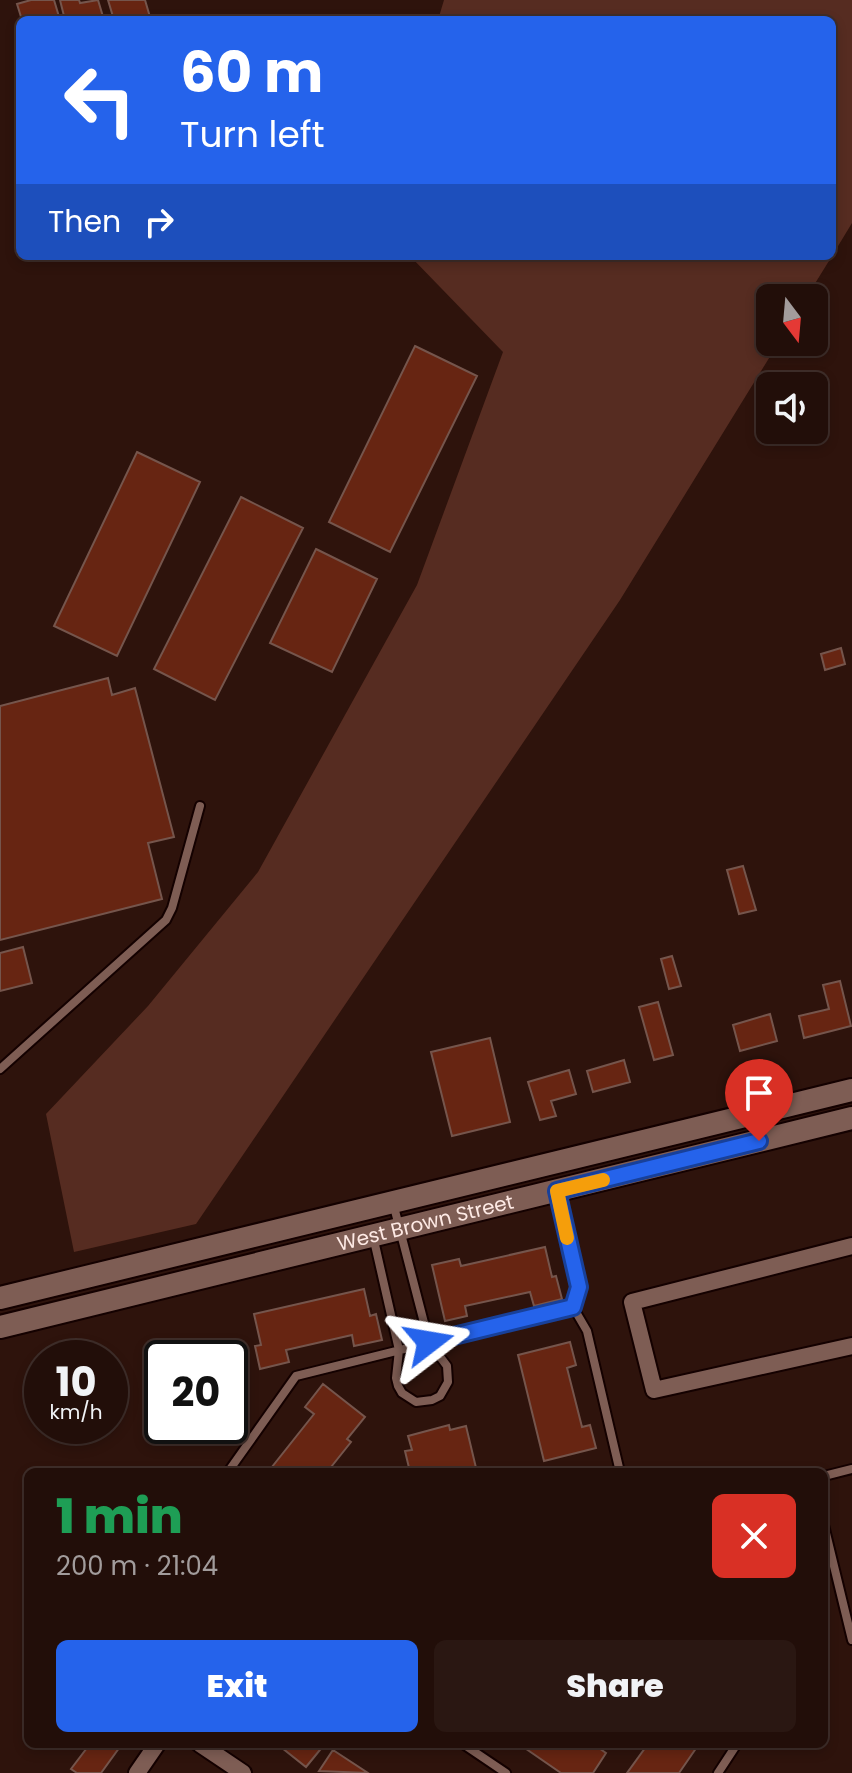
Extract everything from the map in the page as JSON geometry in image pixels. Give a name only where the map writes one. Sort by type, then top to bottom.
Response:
[{"type":"main road","name":"West Brown Street","points":[[396,1214],[454,1197],[473,1182],[852,1090]]},
{"type":"main road","name":"West Brown Street","points":[[0,1298],[396,1214],[557,1191],[852,1118]]},
{"type":"main road","points":[[653,1138],[658,1166]]},
{"type":"main road","points":[[372,1233],[371,1220],[396,1214]]},
{"type":"main road","name":"West Brown Street","points":[[1,1321],[372,1233]]},
{"type":"street","points":[[852,1246],[632,1302],[654,1390],[852,1346]]},
{"type":"street","points":[[137,1773],[154,1748]]},
{"type":"street","points":[[206,1748],[243,1773]]},
{"type":"lane","points":[[0,1069],[166,920],[200,806]]},
{"type":"lane","points":[[557,1191],[579,1287],[573,1307],[587,1331],[619,1468]]},
{"type":"lane","points":[[372,1233],[399,1350],[396,1378],[402,1393],[416,1402],[432,1400],[445,1390],[449,1374],[443,1359],[429,1342],[396,1214]]},
{"type":"lane","points":[[231,1468],[296,1376],[573,1307]]},
{"type":"lane","points":[[828,1475],[852,1469]]},
{"type":"lane","points":[[828,1541],[852,1640]]},
{"type":"lane","points":[[469,1748],[506,1773]]},
{"type":"lane","points":[[718,1773],[734,1748]]},
{"type":"shaded area","points":[[444,0],[852,0],[852,223],[836,249],[836,16],[439,16]]},
{"type":"shaded area","points":[[414,260],[830,260],[815,284],[756,284],[756,356],[770,356],[761,372],[756,372],[756,379],[620,600],[196,1224],[74,1252],[46,1114],[148,1006],[258,872],[417,585],[503,352]]},
{"type":"building","points":[[31,0],[54,0],[59,16],[21,16],[17,4]]},
{"type":"building","points":[[60,0],[79,0],[80,3],[98,0],[103,16],[64,16]]},
{"type":"building","points":[[108,0],[145,0],[150,16],[113,16]]},
{"type":"building","points":[[415,346],[477,376],[390,552],[329,522]]},
{"type":"building","points":[[137,452],[200,482],[117,656],[54,626]]},
{"type":"building","points":[[241,497],[303,528],[215,700],[154,669]]},
{"type":"building","points":[[316,549],[377,579],[332,672],[270,643]]},
{"type":"building","points":[[841,648],[845,664],[825,670],[821,654]]},
{"type":"building","points":[[108,678],[112,695],[135,688],[174,837],[148,843],[162,899],[0,940],[0,706]]},
{"type":"building","points":[[743,866],[756,910],[739,914],[727,870]]},
{"type":"building","points":[[23,947],[32,983],[0,991],[0,953]]},
{"type":"building","points":[[672,956],[681,986],[669,989],[661,959]]},
{"type":"building","points":[[840,981],[851,1026],[804,1038],[799,1016],[829,1009],[823,985]]},
{"type":"building","points":[[658,1002],[673,1055],[654,1060],[639,1007]]},
{"type":"building","points":[[770,1014],[777,1041],[740,1051],[733,1025]]},
{"type":"building","points":[[490,1038],[510,1122],[452,1136],[431,1052]]},
{"type":"building","points":[[624,1060],[630,1082],[593,1092],[587,1071]]},
{"type":"building","points":[[569,1070],[576,1094],[551,1101],[556,1116],[540,1120],[528,1082]]},
{"type":"building","points":[[545,1247],[552,1277],[556,1276],[562,1299],[534,1306],[530,1292],[465,1306],[467,1316],[445,1321],[432,1265],[459,1259],[461,1266]]},
{"type":"building","points":[[364,1289],[370,1316],[376,1314],[382,1340],[354,1346],[352,1335],[286,1350],[289,1362],[260,1369],[255,1346],[261,1345],[254,1314]]},
{"type":"building","points":[[570,1342],[576,1365],[567,1368],[582,1427],[590,1425],[596,1448],[544,1461],[518,1355]]},
{"type":"building","points":[[323,1384],[365,1417],[347,1439],[351,1442],[330,1468],[271,1468],[314,1414],[305,1407]]},
{"type":"building","points":[[449,1425],[450,1430],[466,1426],[476,1468],[409,1468],[405,1451],[412,1450],[408,1436]]},
{"type":"building","points":[[87,1748],[119,1748],[101,1773],[77,1773],[71,1769]]},
{"type":"building","points":[[282,1748],[322,1748],[306,1767]]},
{"type":"building","points":[[525,1748],[599,1748],[606,1753],[593,1773],[561,1773]]},
{"type":"building","points":[[645,1748],[696,1748],[679,1773],[627,1773]]},
{"type":"building","points":[[333,1750],[368,1773],[319,1771]]},
{"type":"slow traffic","points":[[567,1238],[557,1191],[603,1180]]},
{"type":"route","points":[[429,1342],[573,1307],[579,1287],[557,1191],[759,1141]]}]
